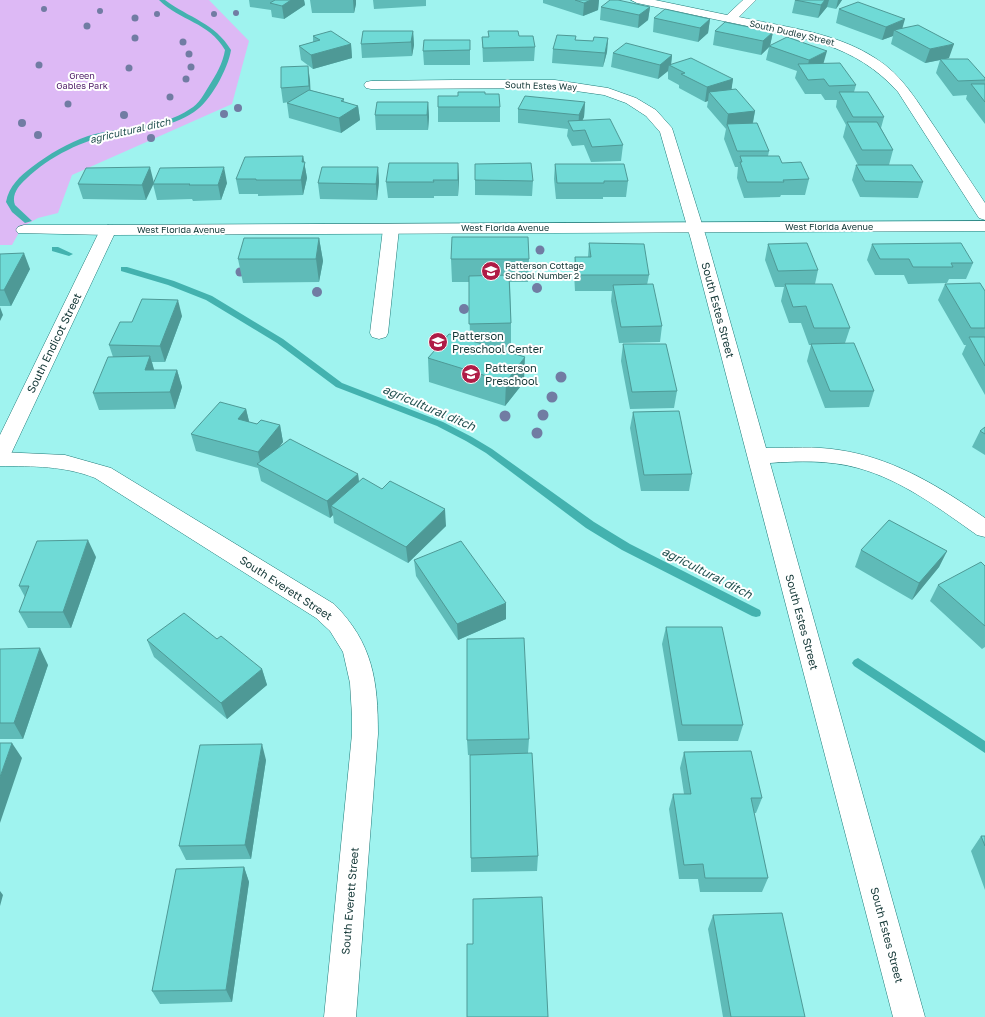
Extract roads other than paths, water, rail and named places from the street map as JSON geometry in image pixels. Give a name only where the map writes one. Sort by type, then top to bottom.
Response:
[{"type":"street","name":"South Dudley Street","points":[[637,0],[793,32],[836,44],[865,56],[893,77],[903,90],[985,215]]},
{"type":"street","points":[[730,19],[750,0]]},
{"type":"street","name":"South Estes Way","points":[[371,85],[560,85],[598,90],[627,99],[652,113],[667,131],[696,228]]},
{"type":"street","name":"West Florida Avenue","points":[[24,230],[985,226]]},
{"type":"street","name":"South Estes Street","points":[[696,228],[909,1017]]},
{"type":"street","points":[[379,333],[391,229]]},
{"type":"street","name":"South Endicot Street","points":[[0,457],[108,230]]},
{"type":"street","points":[[757,456],[817,455],[856,460],[884,470],[910,482],[985,528]]},
{"type":"street","name":"South Everett Street","points":[[0,457],[63,461],[87,466],[103,473],[325,611],[334,618],[348,636],[361,667],[364,690],[365,734],[340,1017]]},
{"type":"waterway","name":"agricultural ditch","points":[[28,221],[11,205],[11,193],[18,183],[41,163],[68,147],[90,138],[103,134],[168,122],[180,117],[197,107],[209,92],[220,73],[228,50],[216,33],[179,12],[162,0]]},
{"type":"waterway","name":"agricultural ditch","points":[[55,249],[69,254]]},
{"type":"waterway","name":"agricultural ditch","points":[[124,269],[171,283],[209,298],[280,341],[339,385],[440,424],[469,439],[489,451],[590,525],[626,547],[756,613]]},
{"type":"waterway","name":"agricultural ditch","points":[[858,663],[985,748]]},
{"type":"place","name":"Patterson Cottage School Number 2","points":[[491,271]]},
{"type":"place","name":"Patterson Preschool Center","points":[[438,342]]},
{"type":"place","name":"Patterson Preschool","points":[[471,374]]},
{"type":"park label","name":"Green Gables Park","points":[[82,82]]}]
